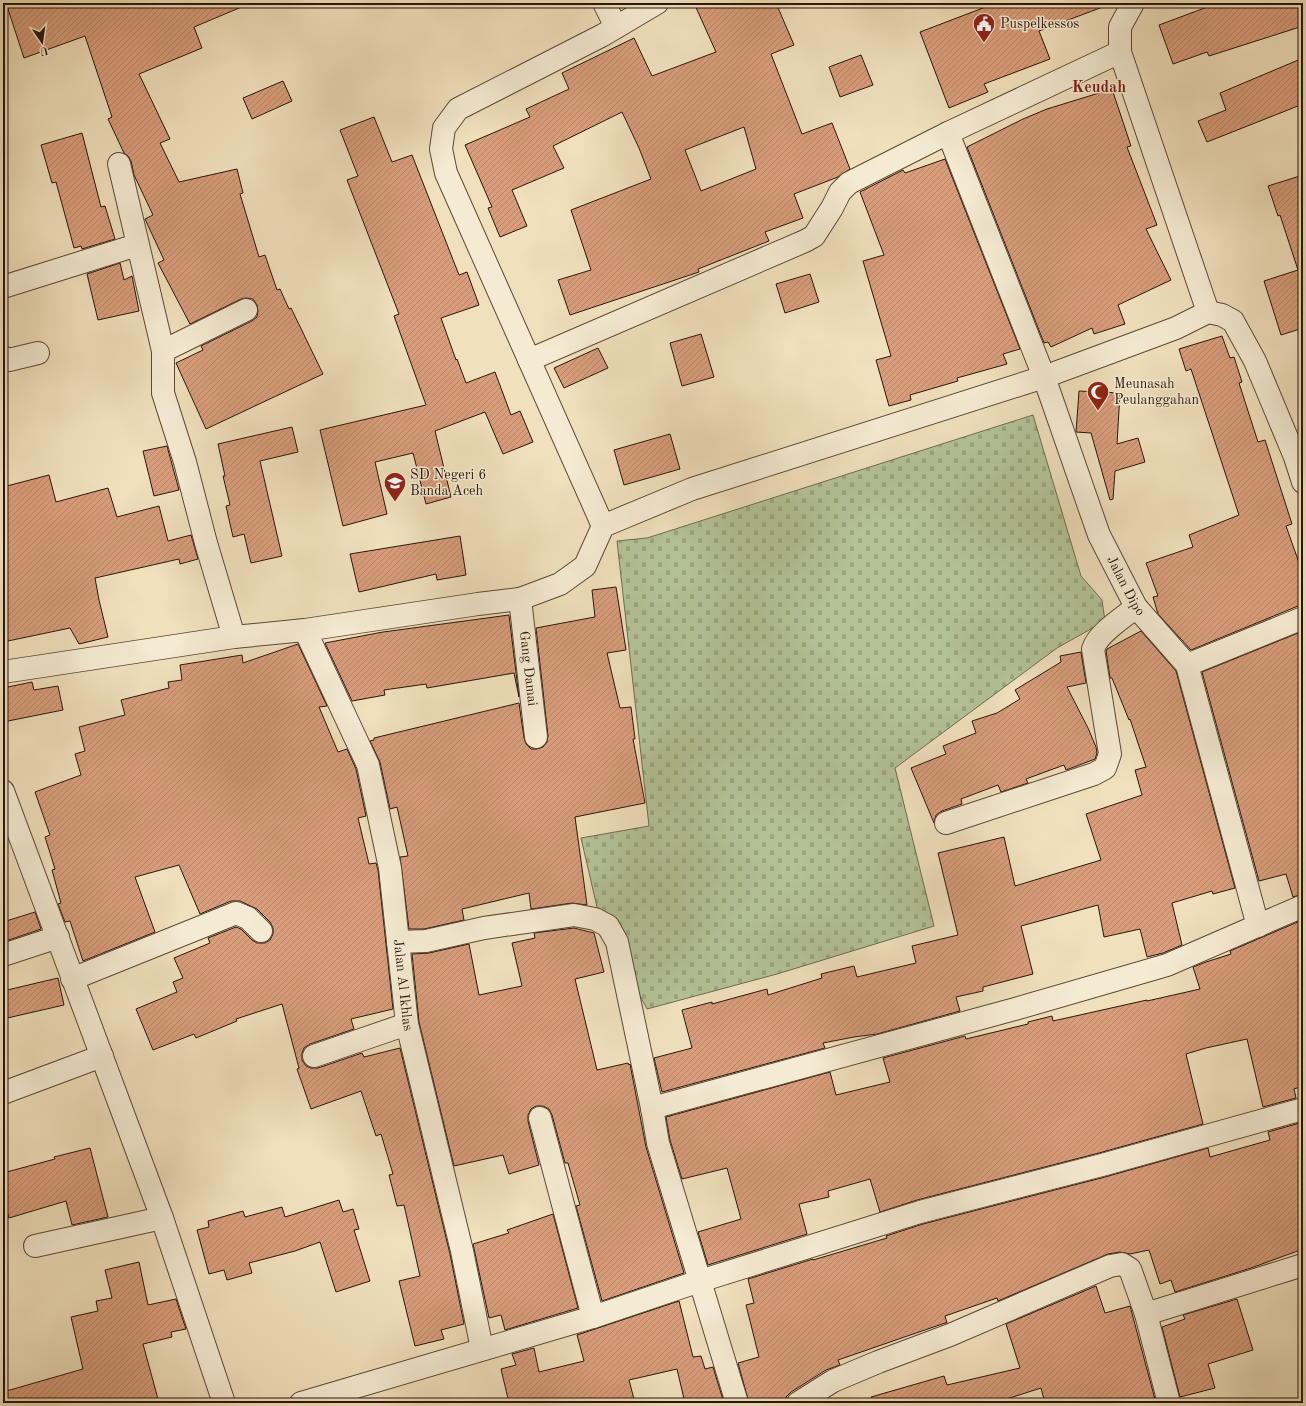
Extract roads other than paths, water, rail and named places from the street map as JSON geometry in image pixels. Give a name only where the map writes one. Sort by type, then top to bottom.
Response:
[{"type":"street","points":[[604,3],[616,27]]},
{"type":"street","points":[[603,526],[446,173],[441,149],[444,128],[458,109],[616,27],[657,3]]},
{"type":"street","points":[[1132,3],[1120,27],[1120,52],[1208,312]]},
{"type":"street","points":[[529,360],[805,241],[814,236],[832,208],[840,192],[849,183],[948,133],[1120,52]]},
{"type":"street","name":"Jalan Dipo","points":[[948,133],[1044,377],[1100,535],[1136,607],[1186,665]]},
{"type":"street","points":[[119,164],[163,351],[163,394],[234,637]]},
{"type":"street","points":[[3,287],[137,245]]},
{"type":"street","points":[[163,351],[246,310]]},
{"type":"street","points":[[3,672],[234,637],[305,630],[520,599],[560,584],[585,566],[603,526],[692,489],[1044,377],[1170,331],[1208,312],[1222,315],[1233,321],[1258,368],[1295,457],[1303,482]]},
{"type":"street","points":[[3,357],[9,360],[38,353]]},
{"type":"street","name":"Gang Damai","points":[[520,599],[536,737]]},
{"type":"street","points":[[946,823],[1094,774],[1105,768],[1110,754],[1093,649],[1095,642],[1102,635],[1136,607]]},
{"type":"street","points":[[1258,926],[1186,665],[1303,618]]},
{"type":"street","name":"Jalan Al Ikhlas","points":[[305,630],[368,765],[390,868],[407,1024],[462,1251],[482,1349]]},
{"type":"street","points":[[3,791],[162,1218],[224,1403]]},
{"type":"street","points":[[652,1108],[1015,1009],[1167,965],[1303,906]]},
{"type":"street","points":[[72,979],[236,913],[248,918],[261,931]]},
{"type":"street","points":[[398,942],[426,941],[484,928],[574,915],[595,919],[608,926],[617,942],[658,1143],[737,1403]]},
{"type":"street","points":[[3,955],[58,937]]},
{"type":"street","points":[[314,1056],[407,1024]]},
{"type":"street","points":[[3,1092],[102,1056]]},
{"type":"street","points":[[301,1403],[593,1317],[700,1281],[920,1212],[1102,1165],[1303,1109]]},
{"type":"street","points":[[540,1118],[593,1317]]},
{"type":"street","points":[[35,1246],[162,1218]]},
{"type":"street","points":[[798,1403],[833,1381],[878,1362],[950,1335],[1110,1266],[1122,1264],[1130,1269],[1146,1314],[1169,1403]]},
{"type":"street","points":[[1146,1314],[1303,1265]]},
{"type":"place","name":"Puspelkessos","points":[[984,44]]},
{"type":"place","name":"Meunasah Peulanggahan","points":[[1098,412]]},
{"type":"place","name":"SD Negeri 6 Banda Aceh","points":[[395,502]]},
{"type":"district","name":"Keudah","points":[[1099,88]]}]
